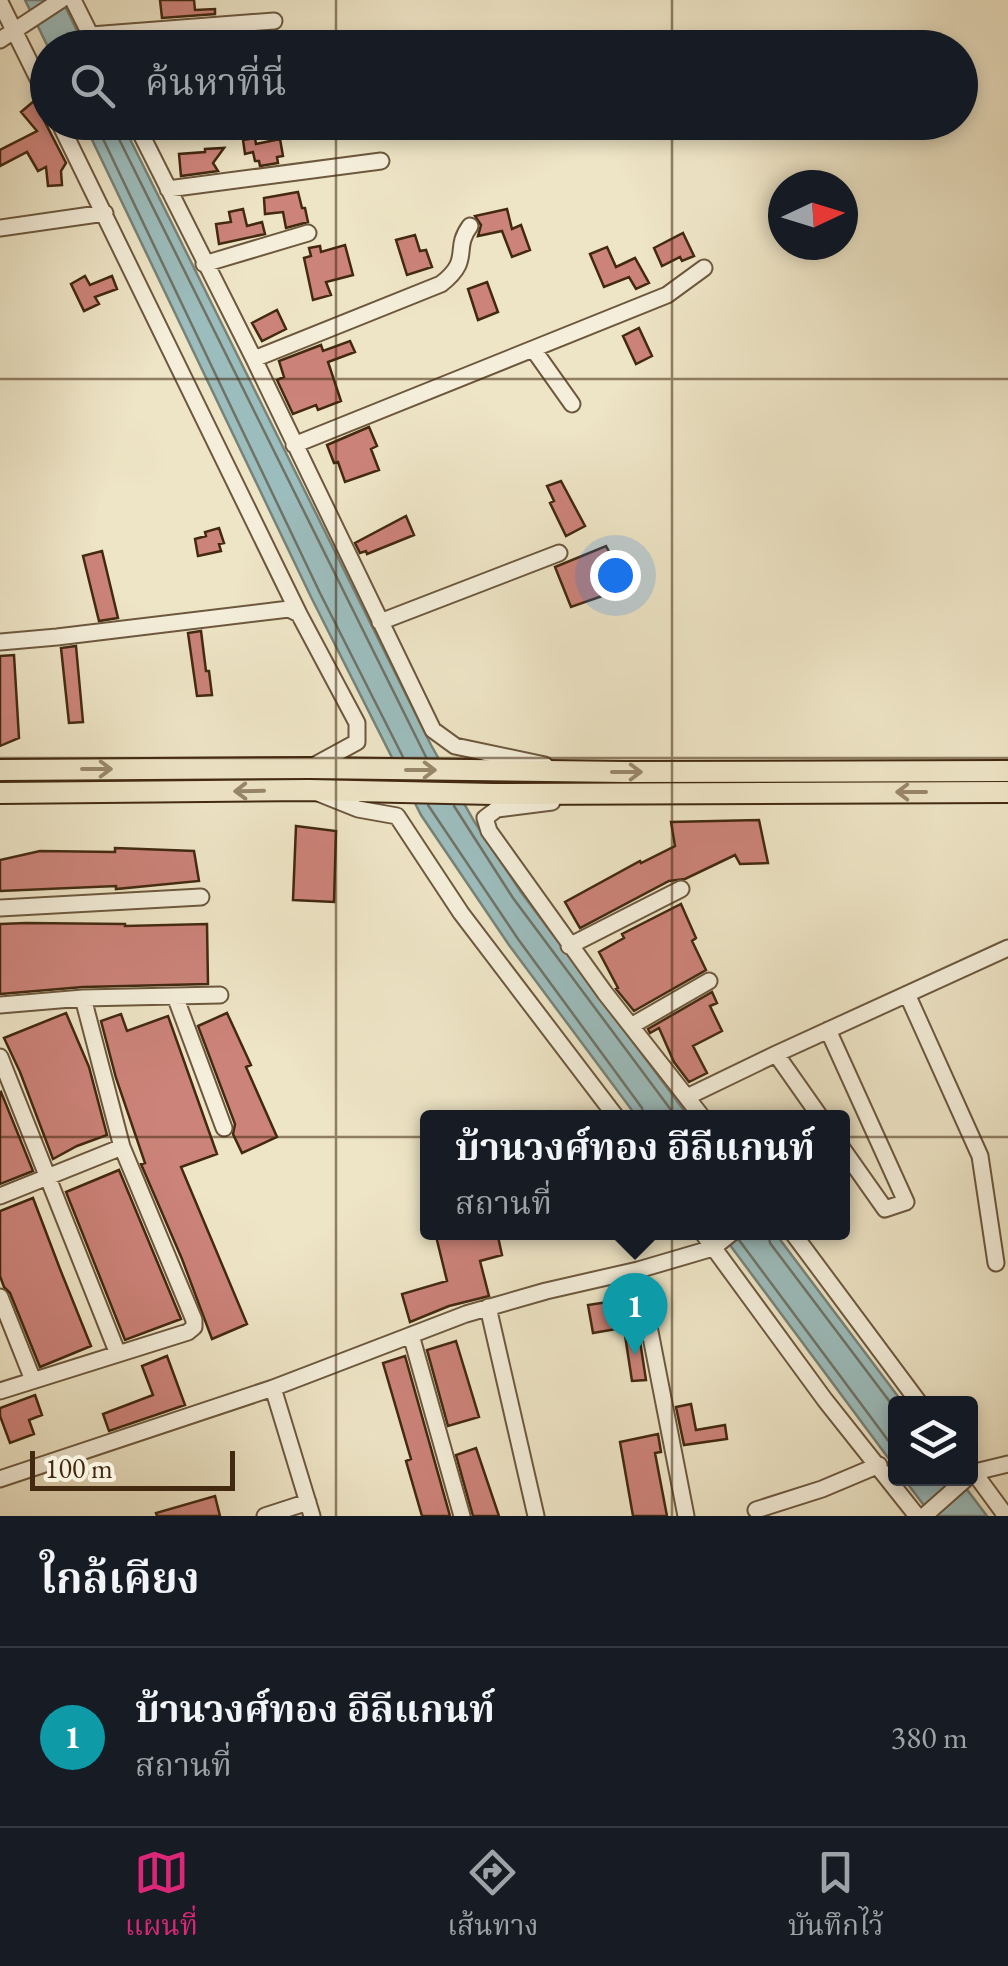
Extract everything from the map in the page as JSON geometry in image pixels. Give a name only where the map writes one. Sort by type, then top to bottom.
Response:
[{"type":"main road","points":[[0,770],[1008,771]]},
{"type":"main road","points":[[0,793],[1008,792]]},
{"type":"street","points":[[7,36],[61,0]]},
{"type":"street","points":[[74,0],[88,30]]},
{"type":"street","points":[[0,2],[7,36],[30,71]]},
{"type":"street","points":[[197,30],[274,21]]},
{"type":"street","points":[[68,140],[356,723],[357,742],[310,768]]},
{"type":"street","points":[[144,140],[433,730],[455,746],[576,771]]},
{"type":"street","points":[[168,189],[381,162]]},
{"type":"street","points":[[0,228],[104,213]]},
{"type":"street","points":[[254,359],[441,284],[459,266],[461,243],[470,226]]},
{"type":"street","points":[[204,264],[308,233]]},
{"type":"street","points":[[294,445],[667,295],[704,268]]},
{"type":"street","points":[[533,349],[572,404]]},
{"type":"street","points":[[380,622],[558,552]]},
{"type":"street","points":[[0,642],[289,609],[299,614]]},
{"type":"street","points":[[309,790],[358,809],[397,816],[461,913],[611,1110]]},
{"type":"street","points":[[626,792],[498,808],[484,818],[489,831],[569,946],[697,1110]]},
{"type":"street","points":[[569,946],[681,888]]},
{"type":"street","points":[[0,908],[201,897]]},
{"type":"street","points":[[687,1097],[1008,948]]},
{"type":"street","points":[[631,1026],[709,982]]},
{"type":"street","points":[[908,994],[980,1156],[996,1263]]},
{"type":"street","points":[[176,996],[224,1128]]},
{"type":"street","points":[[0,1005],[83,998],[220,996]]},
{"type":"street","points":[[0,1391],[194,1327],[122,1147],[83,998]]},
{"type":"street","points":[[828,1030],[906,1202],[885,1209],[850,1159]]},
{"type":"street","points":[[776,1054],[815,1110]]},
{"type":"street","points":[[0,1058],[118,1354]]},
{"type":"street","points":[[0,1196],[122,1147]]},
{"type":"street","points":[[708,1240],[825,1400],[921,1516],[956,1486]]},
{"type":"street","points":[[0,1479],[273,1388],[488,1307],[638,1270],[713,1248],[723,1240]]},
{"type":"street","points":[[798,1240],[914,1396]]},
{"type":"street","points":[[638,1270],[686,1516]]},
{"type":"street","points":[[0,1297],[33,1380]]},
{"type":"street","points":[[488,1307],[536,1516]]},
{"type":"street","points":[[411,1335],[462,1516]]},
{"type":"street","points":[[265,1516],[310,1509],[273,1388]]},
{"type":"street","points":[[978,1471],[1008,1464]]},
{"type":"street","points":[[756,1510],[822,1490],[879,1466]]},
{"type":"street","points":[[978,1482],[1006,1516]]},
{"type":"water","points":[[25,0],[62,0],[77,30],[40,30]]},
{"type":"water","points":[[92,140],[130,140],[431,745],[474,821],[521,892],[684,1110],[632,1110],[509,945],[421,815],[311,597]]},
{"type":"water","points":[[726,1240],[780,1240],[898,1396],[888,1396],[888,1458]]},
{"type":"water","points":[[909,1486],[964,1486],[987,1516],[932,1516]]},
{"type":"building","points":[[160,0],[194,0],[195,10],[215,9],[215,14],[162,18]]},
{"type":"building","points":[[30,104],[30,123],[21,112]]},
{"type":"building","points":[[30,135],[30,140],[54,140],[66,163],[61,171],[62,185],[48,186],[46,167],[38,171],[27,152],[0,166],[0,150]]},
{"type":"building","points":[[243,140],[255,140],[256,144],[280,140],[283,156],[277,157],[278,163],[260,166],[253,152],[245,154]]},
{"type":"building","points":[[224,148],[213,163],[218,171],[181,176],[179,154]]},
{"type":"building","points":[[298,192],[308,222],[286,228],[283,212],[265,214],[264,198]]},
{"type":"building","points":[[243,209],[247,226],[262,222],[265,234],[219,244],[216,224],[231,222],[229,212]]},
{"type":"building","points":[[507,209],[512,229],[521,225],[530,250],[512,257],[502,231],[478,236],[481,225],[475,216]]},
{"type":"building","points":[[683,233],[694,256],[682,261],[680,257],[662,266],[654,248]]},
{"type":"building","points":[[415,235],[420,251],[426,250],[432,267],[407,275],[396,240]]},
{"type":"building","points":[[345,245],[353,275],[326,282],[331,295],[313,300],[304,258],[311,256],[309,248],[320,246],[321,252]]},
{"type":"building","points":[[607,247],[616,267],[635,258],[649,283],[636,289],[629,277],[604,287],[590,254]]},
{"type":"building","points":[[85,276],[90,285],[112,276],[117,289],[95,297],[99,304],[84,311],[71,284]]},
{"type":"building","points":[[487,282],[498,312],[478,320],[468,289]]},
{"type":"building","points":[[277,310],[286,329],[262,341],[252,323]]},
{"type":"building","points":[[639,328],[652,356],[636,364],[623,336]]},
{"type":"building","points":[[350,341],[355,352],[328,362],[341,401],[293,414],[277,380],[284,377],[279,361],[321,345],[323,351]]},
{"type":"building","points":[[369,427],[377,446],[371,449],[379,470],[345,482],[327,445]]},
{"type":"building","points":[[561,481],[585,526],[566,536],[550,503],[554,501],[547,486]]},
{"type":"building","points":[[406,516],[414,535],[367,554],[360,553],[355,543]]},
{"type":"building","points":[[219,528],[224,543],[219,544],[221,551],[198,556],[195,539]]},
{"type":"building","points":[[606,546],[628,587],[571,607],[555,567]]},
{"type":"building","points":[[102,551],[118,618],[99,621],[83,556]]},
{"type":"building","points":[[201,631],[212,695],[197,696],[188,633]]},
{"type":"building","points":[[76,646],[83,722],[69,723],[61,648]]},
{"type":"building","points":[[14,655],[19,738],[0,746],[0,656]]},
{"type":"building","points":[[759,820],[768,863],[740,864],[735,855],[685,879],[669,881],[580,928],[565,902],[675,846],[671,822]]},
{"type":"building","points":[[296,826],[336,831],[334,902],[293,900]]},
{"type":"building","points":[[115,848],[194,851],[199,881],[116,889],[0,891],[0,860],[40,851],[115,852]]},
{"type":"building","points":[[681,904],[706,970],[634,1011],[616,989],[599,952],[624,938],[622,934]]},
{"type":"building","points":[[0,924],[207,924],[208,984],[83,987],[0,994]]},
{"type":"building","points":[[712,992],[717,1003],[710,1006],[722,1031],[693,1046],[707,1073],[689,1082],[674,1062],[659,1028],[650,1033],[648,1029]]},
{"type":"building","points":[[66,1013],[89,1067],[107,1135],[53,1159],[4,1038]]},
{"type":"building","points":[[227,1013],[277,1137],[242,1153],[198,1026]]},
{"type":"building","points":[[121,1014],[127,1031],[168,1016],[217,1154],[181,1167],[247,1324],[212,1339],[141,1164],[145,1163],[116,1078],[101,1021]]},
{"type":"building","points":[[0,1093],[33,1171],[0,1184]]},
{"type":"building","points":[[119,1170],[181,1319],[125,1340],[66,1192]]},
{"type":"building","points":[[33,1198],[91,1346],[40,1367],[0,1276],[0,1211]]},
{"type":"building","points":[[437,1240],[499,1240],[502,1255],[480,1261],[489,1296],[449,1306],[410,1322],[402,1294],[447,1281]]},
{"type":"building","points":[[608,1302],[610,1313],[619,1311],[622,1328],[593,1333],[588,1305]]},
{"type":"building","points":[[638,1328],[646,1380],[632,1381],[624,1329]]},
{"type":"building","points":[[456,1341],[479,1417],[448,1426],[427,1350]]},
{"type":"building","points":[[167,1356],[185,1405],[109,1431],[103,1414],[153,1395],[142,1366]]},
{"type":"building","points":[[405,1356],[450,1516],[422,1516],[406,1461],[411,1459],[383,1363]]},
{"type":"building","points":[[35,1395],[42,1415],[29,1420],[34,1434],[10,1443],[0,1408]]},
{"type":"building","points":[[691,1404],[696,1430],[725,1425],[727,1439],[684,1445],[676,1407]]},
{"type":"building","points":[[658,1434],[661,1452],[655,1453],[667,1516],[633,1516],[620,1442]]},
{"type":"building","points":[[476,1448],[499,1516],[473,1516],[456,1455]]},
{"type":"building","points":[[215,1496],[220,1516],[156,1513]]},
{"type":"place","name":"บ้านวงศ์ทอง อีลีแกนท์","points":[[635,1355]]}]
